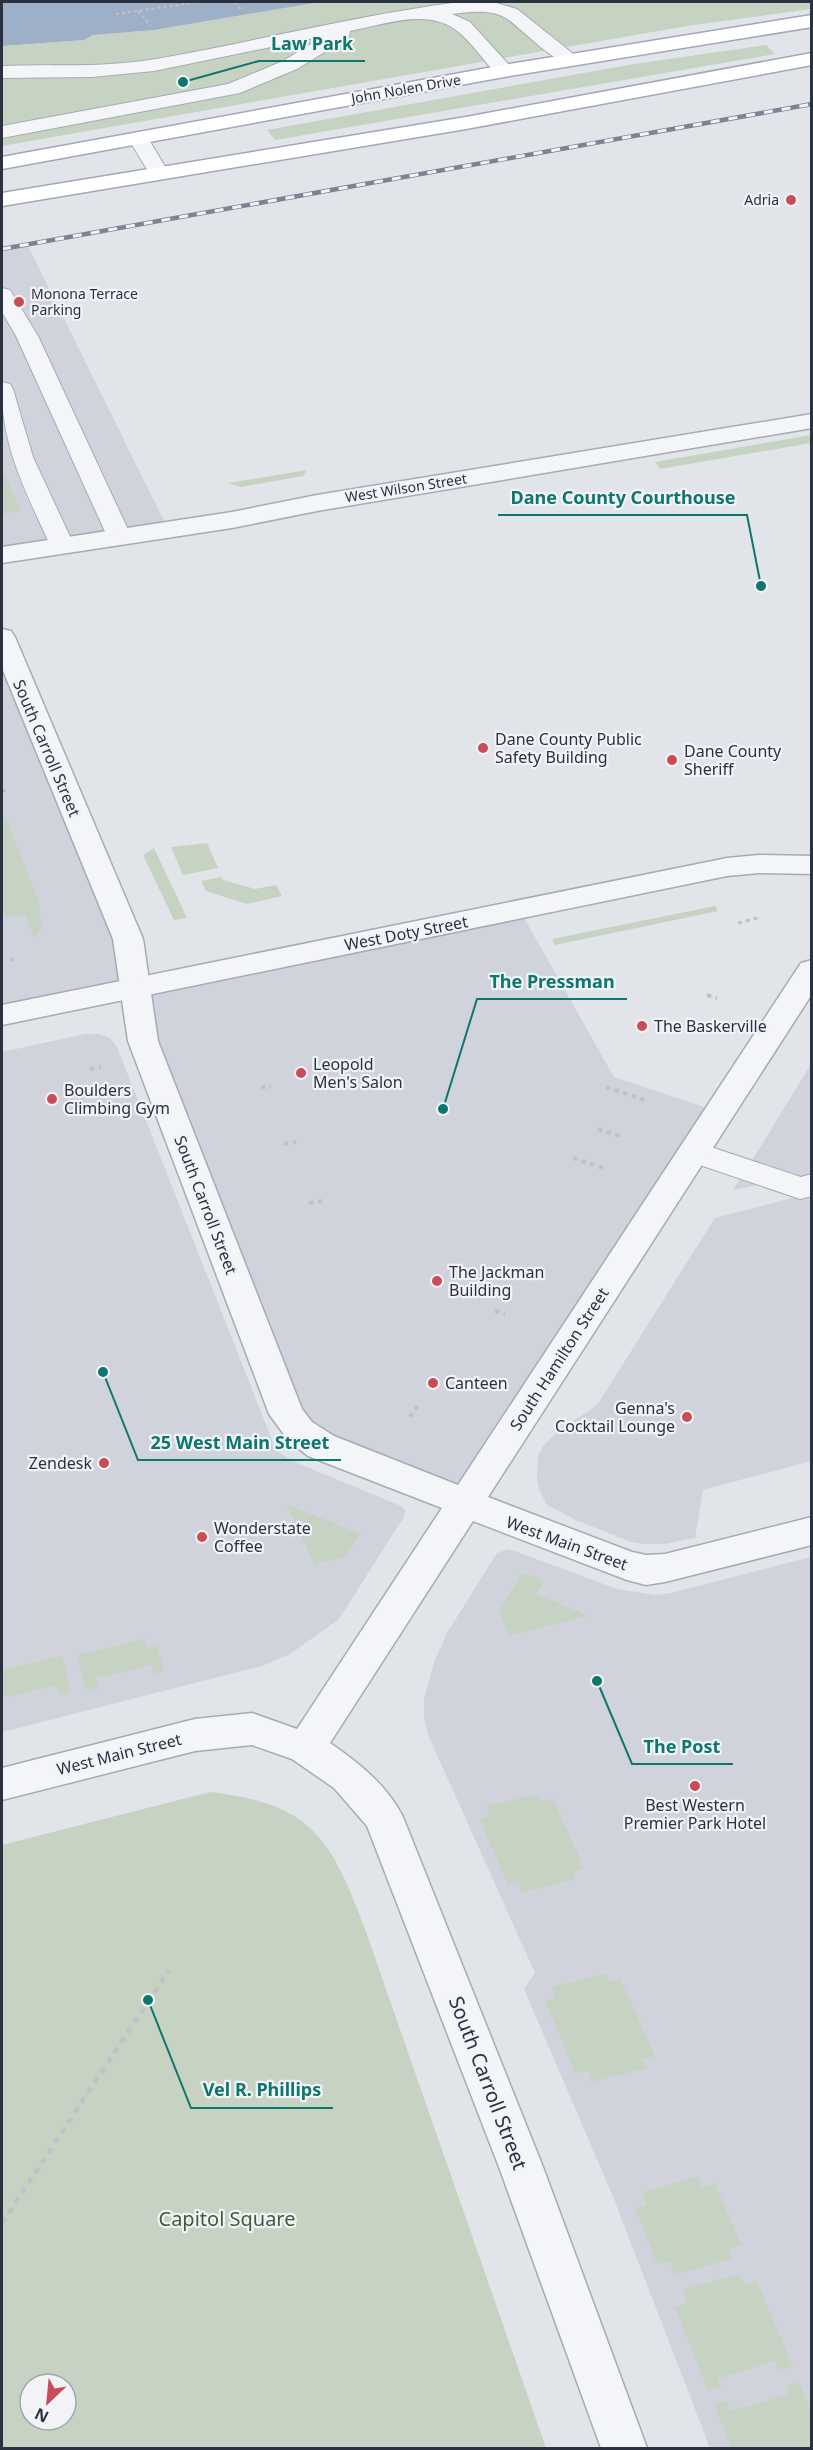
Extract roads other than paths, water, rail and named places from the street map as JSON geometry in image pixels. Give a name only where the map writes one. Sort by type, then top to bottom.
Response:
[{"type":"main road","name":"John Nolen Drive","points":[[2,163],[504,71],[812,21]]},
{"type":"main road","points":[[2,200],[466,123],[812,59]]},
{"type":"street","name":"West Wilson Street","points":[[2,555],[222,522],[317,503],[812,421]]},
{"type":"street","name":"South Carroll Street","points":[[2,637],[128,939],[142,1041],[287,1414],[300,1431],[321,1446],[464,1503]]},
{"type":"street","name":"West Doty Street","points":[[2,1016],[727,867],[759,864],[812,865]]},
{"type":"street","name":"South Hamilton Street","points":[[306,1748],[812,970]]},
{"type":"street","name":"West Main Street","points":[[464,1503],[608,1560],[646,1570],[683,1565],[812,1531]]},
{"type":"street","name":"West Main Street","points":[[2,1784],[195,1735],[252,1729],[306,1748]]},
{"type":"street","name":"South Carroll Street","points":[[306,1748],[348,1776],[383,1817],[516,2156],[624,2448]]},
{"type":"lane","points":[[2,72],[92,71],[154,65],[402,15],[468,6],[500,10],[519,19],[571,60]]},
{"type":"lane","points":[[402,15],[418,14],[455,21],[463,26],[504,71]]},
{"type":"lane","points":[[2,132],[233,89],[300,61],[355,24]]},
{"type":"lane","points":[[138,138],[159,173]]},
{"type":"lane","points":[[2,295],[27,336],[119,536]]},
{"type":"lane","points":[[2,389],[21,457],[62,546]]},
{"type":"lane","points":[[693,1152],[800,1188],[812,1185]]},
{"type":"water","points":[[2,2],[320,2],[154,30],[93,35],[84,40],[2,46]]},
{"type":"railway","points":[[2,249],[812,104]]},
{"type":"place","name":"Law Park","points":[[183,82]]},
{"type":"place","name":"Adria","points":[[791,200]]},
{"type":"place","name":"Monona Terrace Parking","points":[[19,302]]},
{"type":"place","name":"Dane County Courthouse","points":[[761,586]]},
{"type":"place","name":"Dane County Public Safety Building","points":[[483,748]]},
{"type":"place","name":"Dane County Sheriff","points":[[672,760]]},
{"type":"place","name":"The Baskerville","points":[[642,1026]]},
{"type":"place","name":"Leopold Men's Salon","points":[[301,1073]]},
{"type":"place","name":"Boulders Climbing Gym","points":[[52,1099]]},
{"type":"place","name":"The Pressman","points":[[443,1109]]},
{"type":"place","name":"The Jackman Building","points":[[437,1281]]},
{"type":"place","name":"25 West Main Street","points":[[103,1372]]},
{"type":"place","name":"Canteen","points":[[433,1383]]},
{"type":"place","name":"Genna's Cocktail Lounge","points":[[687,1417]]},
{"type":"place","name":"Zendesk","points":[[104,1463]]},
{"type":"place","name":"Wonderstate Coffee","points":[[202,1537]]},
{"type":"place","name":"The Post","points":[[597,1681]]},
{"type":"place","name":"Best Western Premier Park Hotel","points":[[695,1786]]},
{"type":"place","name":"Vel R. Phillips","points":[[148,2000]]},
{"type":"park label","name":"Capitol Square","points":[[227,2219]]}]
